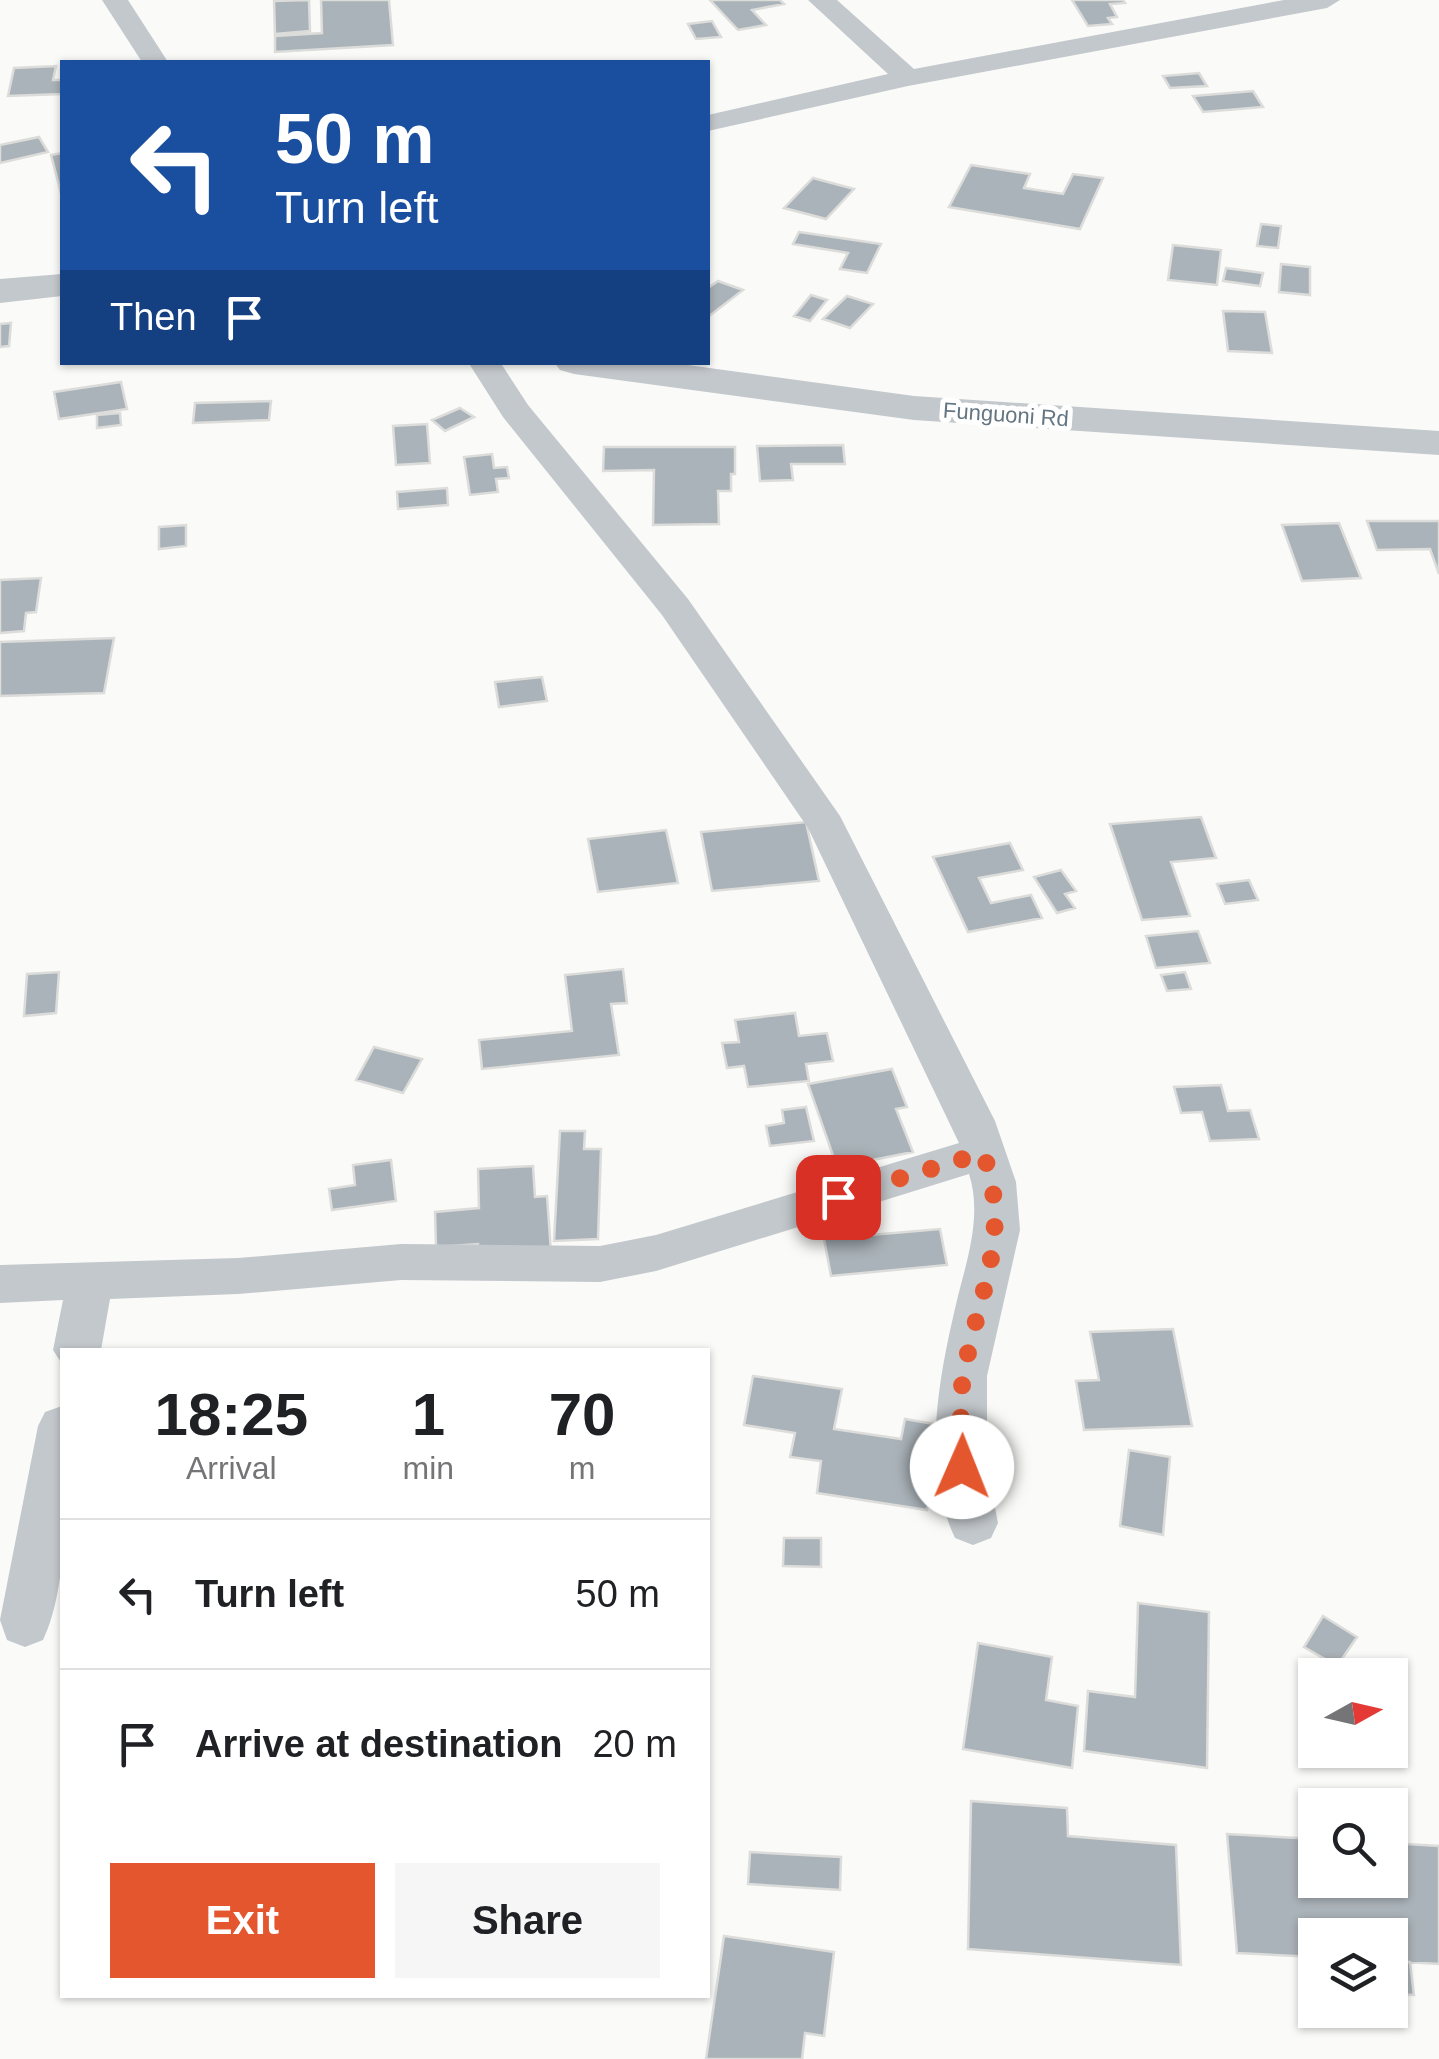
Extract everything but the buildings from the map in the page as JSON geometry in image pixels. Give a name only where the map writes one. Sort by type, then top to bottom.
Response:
[{"type":"street","points":[[115,0],[154,60]]},
{"type":"street","points":[[820,0],[908,78]]},
{"type":"street","points":[[710,123],[908,78],[1327,0]]},
{"type":"street","points":[[0,290],[60,286]]},
{"type":"street","points":[[486,365],[514,410],[675,607],[826,825],[972,1121],[994,1182],[997,1230],[963,1376],[962,1467],[972,1524]]},
{"type":"street","name":"Funguoni Rd","points":[[596,365],[914,408],[1439,443]]},
{"type":"street","points":[[0,1284],[238,1276],[400,1262],[600,1264],[656,1253],[983,1153]]},
{"type":"street","points":[[77,1348],[90,1280]]},
{"type":"street","points":[[25,1624],[60,1437]]},
{"type":"route","points":[[838,1197],[983,1153],[994,1182],[997,1230],[963,1376],[962,1467]]}]
